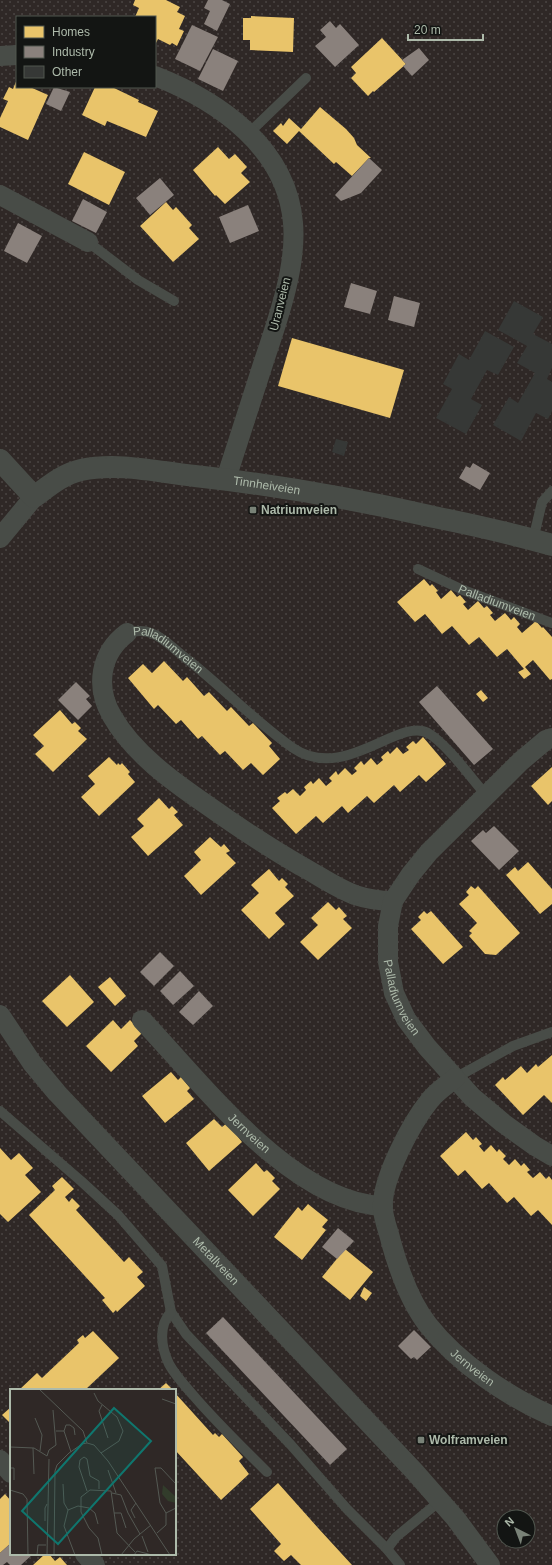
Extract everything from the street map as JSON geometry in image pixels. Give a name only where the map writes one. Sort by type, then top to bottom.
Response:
[{"type":"street","points":[[0,56],[16,55]]},
{"type":"street","name":"Uranveien","points":[[156,76],[192,93],[237,122],[249,133],[271,160],[286,192],[292,216],[293,244],[285,292],[279,316],[226,480]]},
{"type":"street","points":[[0,195],[88,242]]},
{"type":"street","points":[[0,460],[34,497],[0,538]]},
{"type":"street","name":"Tinnheiveien","points":[[34,497],[52,483],[67,475],[81,470],[112,466],[226,480],[257,482],[347,498],[543,542]]},
{"type":"street","name":"Palladiumveien","points":[[127,633],[117,640],[108,653],[103,669],[102,691],[111,716],[126,736],[148,759],[173,781],[258,841],[354,894],[383,901],[393,901]]},
{"type":"street","name":"Palladiumveien","points":[[552,738],[546,740],[521,761],[429,852],[393,901],[388,926],[388,962],[394,993],[406,1019],[427,1047],[472,1097],[503,1123],[535,1146],[552,1156]]},
{"type":"street","name":"Metallveien","points":[[0,1015],[32,1063],[88,1128],[414,1471],[456,1519],[490,1565]]},
{"type":"street","name":"Jernveien","points":[[142,1020],[228,1113],[294,1172],[322,1190],[348,1201],[383,1206]]},
{"type":"street","name":"Jernveien","points":[[455,1078],[431,1098],[413,1123],[393,1166],[386,1186],[383,1210],[399,1269],[427,1324],[447,1346],[471,1367],[527,1406],[552,1416]]},
{"type":"street","points":[[0,1460],[10,1471]]},
{"type":"street","points":[[87,1555],[95,1565]]},
{"type":"lane","points":[[249,133],[306,78]]},
{"type":"lane","points":[[88,242],[138,280],[174,301]]},
{"type":"lane","points":[[543,542],[542,502],[552,490]]},
{"type":"lane","name":"Palladiumveien","points":[[418,570],[444,580],[463,590],[552,623]]},
{"type":"lane","name":"Palladiumveien","points":[[127,633],[134,631],[151,633],[167,643],[209,676],[251,714],[293,748],[308,756],[326,760],[343,757],[413,731],[427,733],[442,745],[486,795]]},
{"type":"lane","points":[[455,1078],[513,1046],[552,1032]]},
{"type":"lane","points":[[0,1111],[112,1210],[162,1266],[171,1312],[186,1334],[290,1445],[346,1509],[387,1549],[400,1565]]},
{"type":"lane","points":[[171,1312],[166,1317],[162,1330],[164,1350],[170,1365],[207,1412],[267,1472]]},
{"type":"lane","points":[[387,1549],[401,1532],[440,1501]]},
{"type":"shaded area","points":[[0,0],[552,0],[552,1565],[0,1565]]},
{"type":"building: Homes","points":[[135,0],[166,0],[180,7],[177,12],[185,16],[179,29],[184,31],[177,46],[172,43],[170,45],[158,39],[156,43],[156,16],[135,16],[139,8],[133,5]]},
{"type":"building: Homes","points":[[251,16],[294,18],[293,52],[250,50],[250,40],[243,40],[243,18],[251,18]]},
{"type":"building: Homes","points":[[382,38],[406,64],[368,96],[351,78],[356,73],[351,67]]},
{"type":"building: Homes","points":[[16,82],[16,88],[32,88],[48,95],[28,140],[0,127],[0,118],[8,101],[3,99],[9,87],[13,89]]},
{"type":"building: Homes","points":[[95,88],[114,88],[139,100],[138,102],[158,111],[146,137],[107,121],[105,126],[82,115]]},
{"type":"building: Homes","points":[[320,107],[346,129],[354,138],[357,145],[371,158],[369,158],[352,176],[336,162],[334,164],[299,131],[287,144],[273,131],[281,123],[283,126],[289,118],[301,129]]},
{"type":"building: Homes","points":[[218,147],[229,159],[235,154],[247,167],[241,173],[250,182],[225,204],[216,195],[215,196],[193,170]]},
{"type":"building: Homes","points":[[84,152],[125,172],[109,205],[68,184]]},
{"type":"building: Homes","points":[[166,202],[173,210],[176,207],[192,225],[189,228],[199,239],[173,262],[140,226]]},
{"type":"building: Homes","points":[[292,338],[404,370],[390,418],[278,386]]},
{"type":"building: Homes","points":[[424,579],[430,586],[432,584],[438,591],[436,592],[441,599],[451,590],[457,597],[460,595],[466,602],[463,604],[468,610],[478,601],[484,608],[487,606],[493,613],[490,615],[495,621],[505,613],[511,620],[514,617],[520,624],[517,627],[522,633],[536,621],[552,637],[552,679],[550,680],[533,660],[525,667],[531,674],[524,679],[518,672],[524,669],[507,649],[497,657],[479,637],[469,645],[452,626],[442,634],[425,614],[415,622],[397,602]]},
{"type":"building: Homes","points":[[164,661],[183,681],[187,677],[204,696],[209,692],[227,711],[231,707],[249,726],[253,723],[272,743],[269,746],[280,759],[263,775],[251,763],[243,770],[225,751],[220,755],[202,736],[198,739],[181,720],[176,724],[158,705],[154,709],[128,678],[143,664],[152,673]]},
{"type":"building: Homes","points":[[481,690],[488,698],[483,702],[476,694]]},
{"type":"building: Homes","points":[[60,710],[72,724],[75,722],[81,728],[78,731],[87,739],[53,772],[35,754],[44,746],[33,735]]},
{"type":"building: Homes","points":[[423,737],[446,764],[426,782],[419,775],[400,792],[394,785],[374,803],[367,796],[348,813],[342,806],[323,823],[316,816],[296,834],[272,808],[280,801],[277,798],[285,792],[287,794],[293,789],[300,796],[306,790],[304,787],[311,781],[313,784],[319,778],[326,786],[332,781],[329,778],[336,771],[338,775],[345,768],[352,775],[357,771],[354,768],[361,761],[364,765],[371,758],[377,765],[383,760],[381,757],[388,751],[390,754],[397,747],[403,754],[409,750],[406,747],[413,741],[416,744]]},
{"type":"building: Homes","points":[[109,757],[117,765],[118,763],[120,765],[122,763],[130,772],[128,774],[135,782],[99,816],[81,797],[95,784],[88,776]]},
{"type":"building: Homes","points":[[552,767],[552,801],[548,805],[531,786]]},
{"type":"building: Homes","points":[[159,798],[169,809],[172,806],[178,812],[174,815],[183,825],[148,856],[131,837],[144,826],[137,819]]},
{"type":"building: Homes","points":[[210,837],[221,847],[224,844],[230,851],[226,853],[236,863],[201,895],[184,876],[201,860],[194,852]]},
{"type":"building: Homes","points":[[528,862],[552,889],[552,904],[540,914],[506,875],[515,867],[518,871]]},
{"type":"building: Homes","points":[[269,869],[279,881],[282,878],[288,884],[285,887],[294,896],[275,913],[285,924],[269,939],[241,910],[259,893],[251,885]]},
{"type":"building: Homes","points":[[471,886],[475,889],[478,886],[520,933],[496,955],[485,954],[469,936],[472,933],[469,931],[477,923],[459,904],[469,895],[466,892]]},
{"type":"building: Homes","points":[[328,902],[336,910],[339,907],[347,916],[343,919],[352,928],[318,960],[300,942],[318,925],[311,918]]},
{"type":"building: Homes","points":[[424,911],[427,914],[431,911],[463,947],[443,964],[411,929],[421,920],[418,917]]},
{"type":"building: Homes","points":[[70,975],[94,1002],[67,1027],[42,1001]]},
{"type":"building: Homes","points":[[110,977],[126,996],[115,1006],[98,987]]},
{"type":"building: Homes","points":[[113,1020],[121,1029],[130,1020],[142,1033],[134,1041],[138,1046],[111,1072],[86,1046]]},
{"type":"building: Homes","points":[[552,1055],[552,1103],[544,1095],[523,1115],[495,1085],[503,1077],[505,1080],[521,1066],[527,1073],[536,1064],[538,1067]]},
{"type":"building: Homes","points":[[171,1072],[178,1080],[181,1077],[190,1088],[187,1091],[194,1099],[165,1123],[142,1096]]},
{"type":"building: Homes","points":[[214,1119],[222,1127],[227,1123],[242,1142],[209,1171],[186,1143]]},
{"type":"building: Homes","points":[[466,1132],[473,1140],[476,1137],[482,1144],[479,1146],[484,1152],[491,1145],[497,1152],[499,1149],[506,1156],[503,1159],[509,1165],[515,1159],[521,1166],[524,1163],[530,1170],[527,1172],[533,1178],[540,1172],[546,1179],[549,1176],[552,1180],[552,1225],[538,1210],[531,1216],[514,1197],[507,1203],[489,1183],[482,1189],[465,1170],[458,1176],[440,1156]]},
{"type":"building: Homes","points":[[0,1148],[11,1160],[19,1153],[33,1168],[25,1175],[41,1192],[8,1222],[0,1214]]},
{"type":"building: Homes","points":[[256,1163],[264,1172],[267,1170],[275,1178],[272,1181],[280,1189],[253,1216],[228,1190]]},
{"type":"building: Homes","points":[[62,1177],[74,1189],[65,1197],[69,1202],[72,1198],[80,1206],[76,1210],[124,1262],[129,1257],[143,1272],[137,1277],[145,1286],[117,1312],[116,1310],[113,1313],[102,1300],[105,1298],[29,1215],[55,1190],[52,1186]]},
{"type":"building: Homes","points":[[308,1204],[328,1220],[322,1227],[326,1230],[302,1260],[274,1237],[298,1207],[302,1211]]},
{"type":"building: Homes","points":[[345,1249],[373,1272],[350,1300],[322,1277]]},
{"type":"building: Homes","points":[[364,1287],[372,1293],[366,1301],[360,1296]]},
{"type":"building: Homes","points":[[93,1331],[119,1358],[86,1389],[20,1389],[37,1373],[42,1378],[79,1343],[77,1340],[83,1335],[85,1338]]},
{"type":"building: Homes","points":[[166,1383],[172,1389],[159,1389]]},
{"type":"building: Homes","points":[[176,1394],[213,1435],[215,1433],[219,1437],[222,1434],[243,1457],[239,1461],[249,1474],[221,1500],[176,1451]]},
{"type":"building: Homes","points":[[10,1408],[10,1423],[2,1415]]},
{"type":"building: Homes","points":[[278,1483],[352,1565],[301,1565],[291,1555],[284,1561],[274,1551],[281,1544],[250,1509]]},
{"type":"building: Homes","points":[[5,1494],[10,1500],[10,1544],[0,1553],[0,1499]]},
{"type":"building: Homes","points":[[44,1555],[50,1555],[55,1561],[60,1557],[67,1565],[33,1565]]},
{"type":"building: Industry","points":[[208,0],[222,0],[230,4],[217,31],[204,24],[210,11],[204,8]]},
{"type":"building: Industry","points":[[330,21],[336,28],[340,24],[359,45],[335,67],[315,46],[326,37],[320,30]]},
{"type":"building: Industry","points":[[192,25],[218,37],[200,71],[175,59]]},
{"type":"building: Industry","points":[[419,48],[429,60],[412,76],[403,66],[406,64],[402,60]]},
{"type":"building: Industry","points":[[213,49],[238,61],[223,91],[198,79]]},
{"type":"building: Industry","points":[[54,88],[70,92],[61,111],[46,104]]},
{"type":"building: Industry","points":[[369,158],[382,170],[361,193],[341,201],[335,195]]},
{"type":"building: Industry","points":[[160,178],[174,195],[150,215],[136,198]]},
{"type":"building: Industry","points":[[83,199],[107,212],[96,233],[72,221]]},
{"type":"building: Industry","points":[[248,205],[259,231],[230,243],[219,217]]},
{"type":"building: Industry","points":[[18,223],[42,236],[27,263],[4,251]]},
{"type":"building: Industry","points":[[351,283],[377,291],[370,314],[344,307]]},
{"type":"building: Industry","points":[[394,296],[420,303],[414,327],[388,320]]},
{"type":"building: Industry","points":[[473,463],[490,473],[480,490],[459,478],[466,466],[470,468]]},
{"type":"building: Industry","points":[[76,682],[90,696],[86,699],[92,706],[78,720],[58,700]]},
{"type":"building: Industry","points":[[437,686],[493,749],[474,765],[419,702]]},
{"type":"building: Industry","points":[[494,826],[519,851],[499,870],[471,841],[483,830],[486,833]]},
{"type":"building: Industry","points":[[160,952],[174,966],[154,986],[140,972]]},
{"type":"building: Industry","points":[[180,971],[194,986],[173,1005],[160,991]]},
{"type":"building: Industry","points":[[199,991],[213,1006],[193,1025],[179,1012]]},
{"type":"building: Industry","points":[[338,1228],[354,1241],[337,1259],[322,1247]]},
{"type":"building: Industry","points":[[223,1317],[347,1449],[330,1465],[206,1333]]},
{"type":"building: Industry","points":[[414,1330],[431,1347],[417,1360],[414,1357],[411,1359],[398,1346]]},
{"type":"building: Industry","points":[[10,1544],[10,1555],[32,1555],[21,1565],[10,1565],[7,1562],[0,1565],[0,1553]]},
{"type":"building: Other","points":[[514,301],[543,317],[533,334],[552,344],[552,368],[547,379],[552,382],[552,411],[548,419],[536,413],[521,441],[493,425],[509,397],[518,403],[535,373],[517,363],[527,346],[498,330]]},
{"type":"building: Other","points":[[485,331],[514,347],[498,375],[487,370],[471,399],[482,405],[466,434],[436,418],[452,389],[443,384],[459,354],[469,360]]},
{"type":"building: Other","points":[[336,439],[348,442],[344,456],[332,452]]},
{"type":"place","name":"Natriumveien","points":[[253,510]]},
{"type":"place","name":"Wolframveien","points":[[421,1440]]}]
